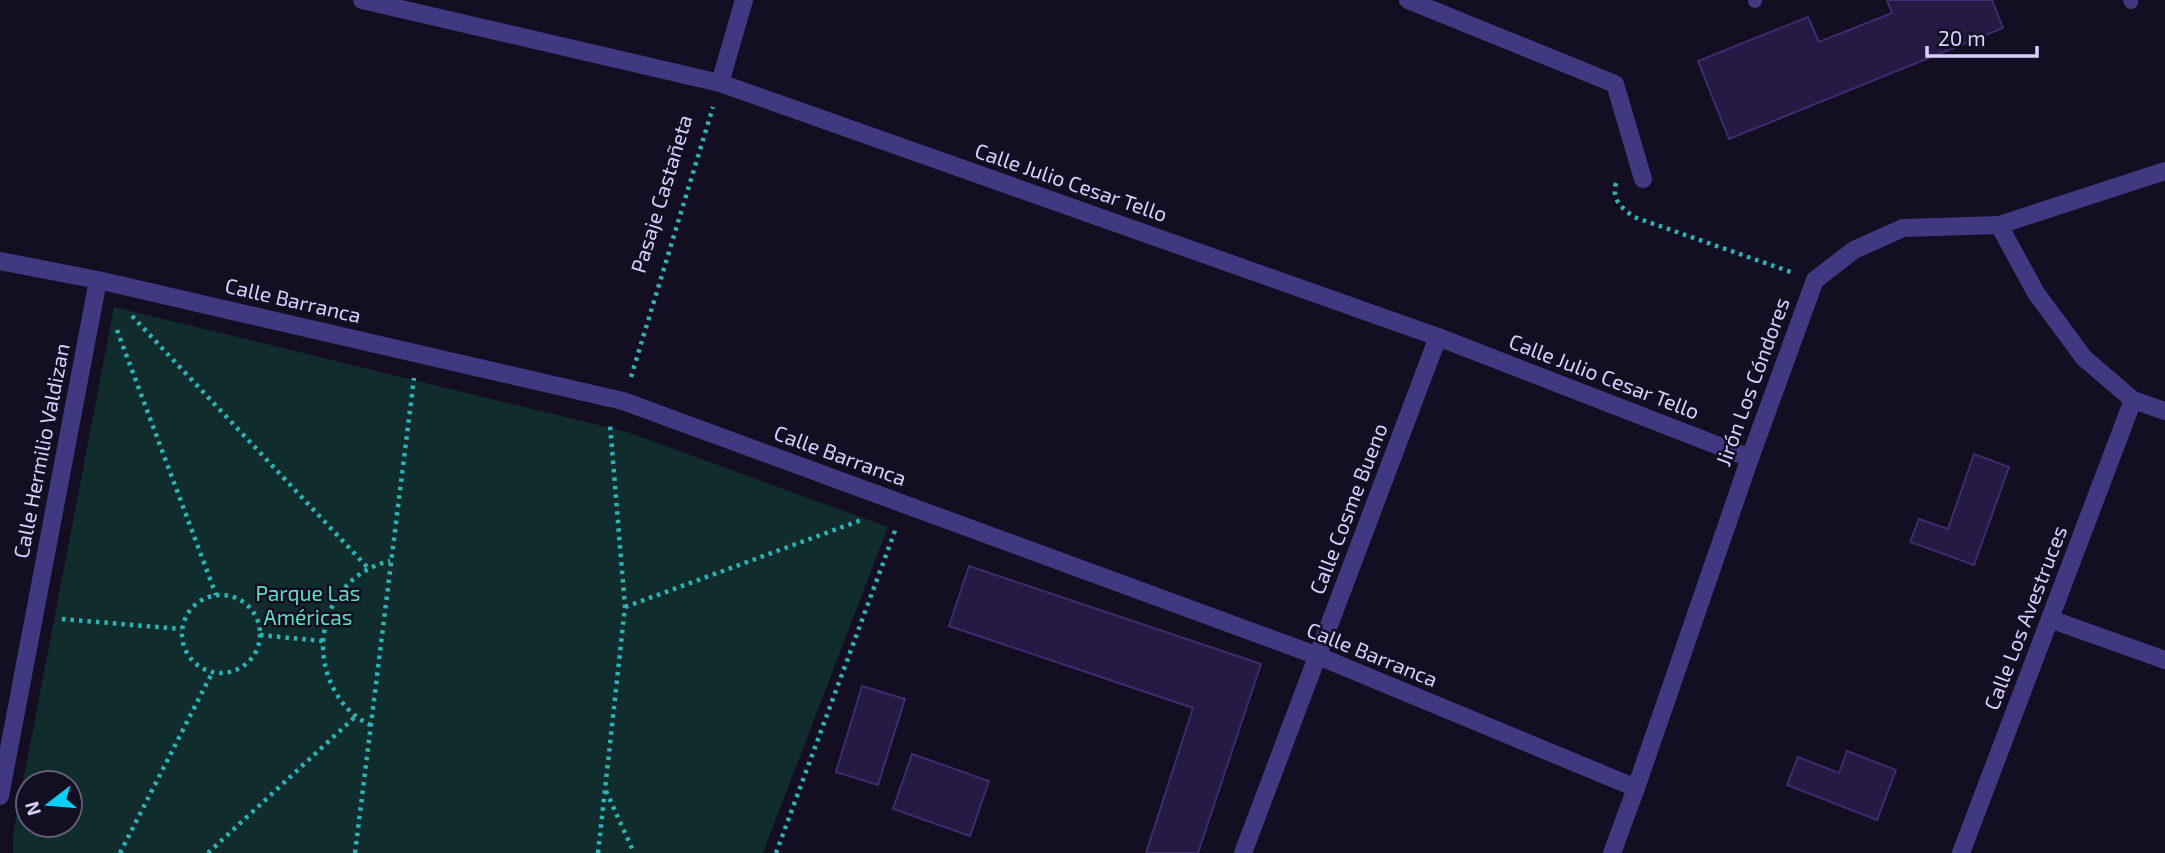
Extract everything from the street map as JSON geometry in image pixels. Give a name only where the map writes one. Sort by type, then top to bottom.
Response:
[{"type":"street","name":"Calle Julio Cesar Tello","points":[[362,0],[720,83],[1438,337],[1750,458]]},
{"type":"street","points":[[720,83],[744,0]]},
{"type":"street","points":[[1414,1],[1615,84],[1643,179]]},
{"type":"street","name":"Jirón Los Cóndores","points":[[1612,853],[1815,280],[1854,250],[1903,228],[1999,225],[2165,170]]},
{"type":"street","points":[[1999,225],[2036,293],[2084,358],[2133,400],[2165,411]]},
{"type":"street","name":"Calle Barranca","points":[[0,261],[98,280],[615,399],[1318,656],[1636,788]]},
{"type":"street","name":"Calle Hermilio Valdizan","points":[[0,796],[98,280]]},
{"type":"street","name":"Calle Cosme Bueno","points":[[1243,853],[1438,337]]},
{"type":"street","name":"Calle Los Avestruces","points":[[1961,853],[2133,400]]},
{"type":"street","points":[[2050,619],[2165,660]]},
{"type":"path","name":"Pasaje Castañeta","points":[[615,399],[720,83]]},
{"type":"path","points":[[1636,153],[1619,172],[1614,188],[1619,206],[1634,217],[1815,280]]},
{"type":"path","points":[[98,280],[369,569]]},
{"type":"path","points":[[98,280],[216,595]]},
{"type":"path","points":[[355,853],[417,353]]},
{"type":"path","points":[[598,853],[625,607],[615,399]]},
{"type":"path","points":[[625,607],[905,504]]},
{"type":"path","points":[[776,853],[905,504]]},
{"type":"path","points":[[371,725],[342,703],[327,678],[323,641],[326,622],[338,596],[358,575],[391,561]]},
{"type":"path","points":[[216,595],[228,595],[248,606],[256,615],[260,635],[257,651],[250,662],[239,670],[226,674],[201,669],[191,661],[181,639],[186,615],[204,598],[216,595]]},
{"type":"path","points":[[33,616],[181,629]]},
{"type":"path","points":[[260,635],[323,641]]},
{"type":"path","points":[[120,853],[212,673]]},
{"type":"path","points":[[208,853],[356,716]]},
{"type":"path","points":[[605,791],[634,853]]},
{"type":"green space","name":"Parque Las Américas","points":[[114,307],[627,432],[888,527],[763,853],[13,853],[14,829],[14,839],[84,839],[84,769],[25,769]]},
{"type":"building","points":[[1887,0],[1992,0],[2003,28],[1729,139],[1698,61],[1808,17],[1819,42],[1892,13]]},
{"type":"building","points":[[1974,454],[2009,467],[1974,565],[1910,542],[1919,519],[1948,529]]},
{"type":"building","points":[[969,566],[1261,664],[1198,853],[1146,853],[1193,708],[949,626]]},
{"type":"building","points":[[862,686],[905,699],[878,785],[836,772]]},
{"type":"building","points":[[1847,751],[1896,770],[1877,820],[1787,785],[1798,757],[1839,773]]},
{"type":"building","points":[[912,754],[989,781],[970,836],[893,809]]}]
